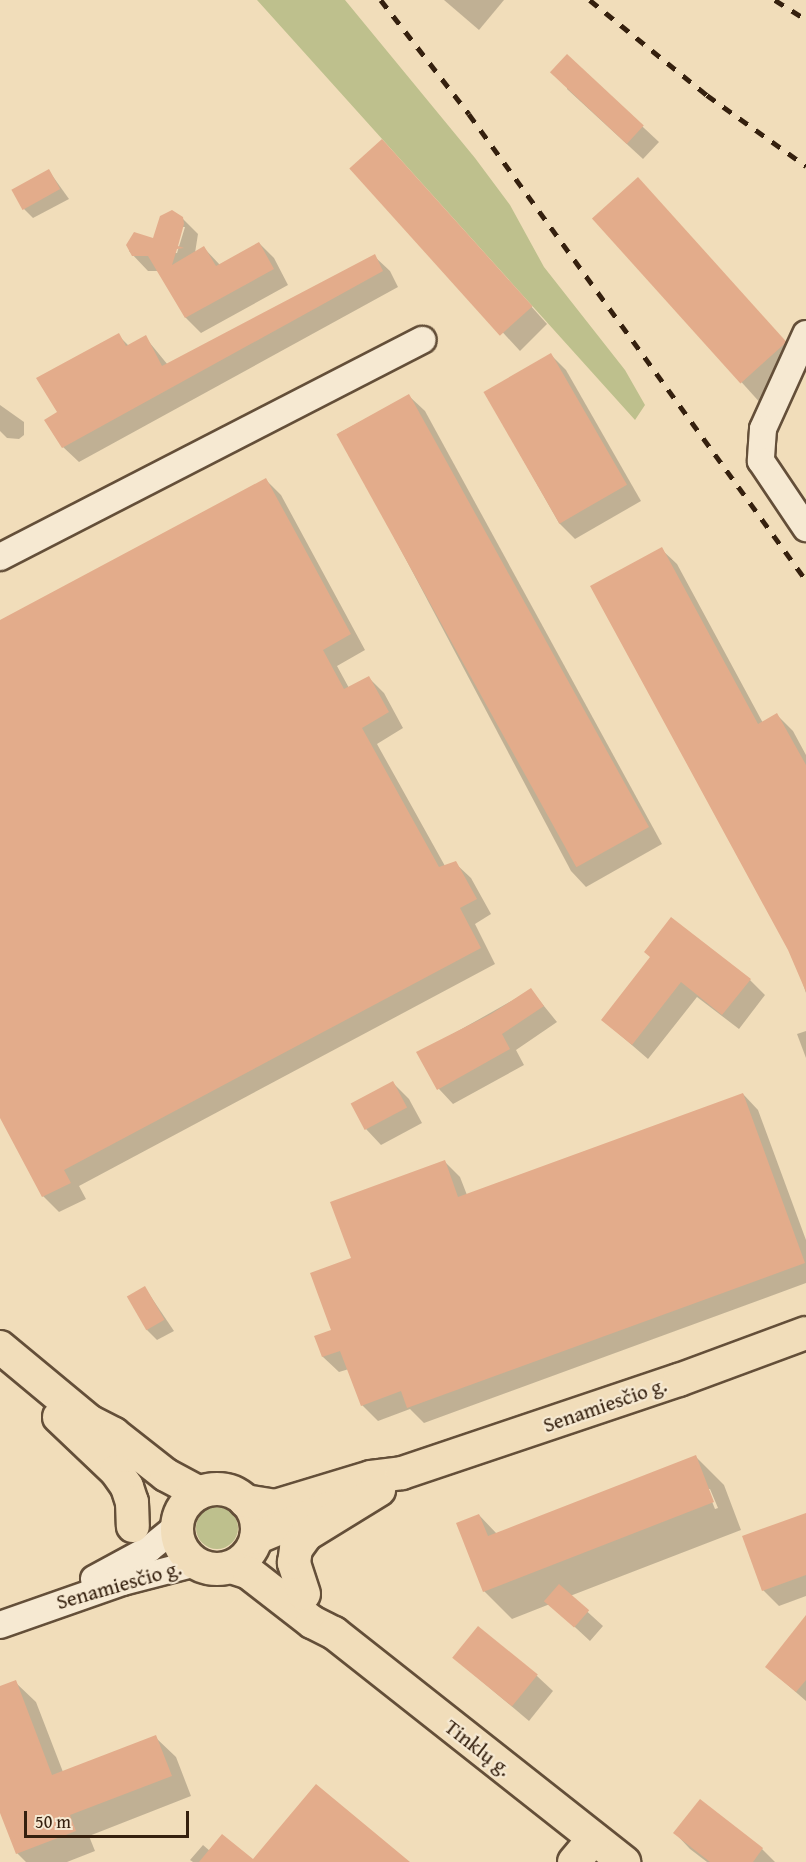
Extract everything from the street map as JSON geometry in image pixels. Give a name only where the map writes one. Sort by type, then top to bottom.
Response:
[{"type":"main road","name":"Senamiesčio g.","points":[[390,1482],[371,1477],[275,1506],[262,1507],[224,1490],[200,1492],[190,1499],[177,1522],[181,1547],[196,1563],[207,1568],[231,1567],[249,1553],[255,1541],[390,1482],[806,1333]]},
{"type":"main road","points":[[10,1356],[89,1421],[177,1522]]},
{"type":"main road","points":[[10,1356],[38,1395],[116,1471],[132,1502],[133,1526]]},
{"type":"main road","points":[[89,1421],[114,1434],[166,1475],[200,1492]]},
{"type":"main road","name":"Senamiesčio g.","points":[[296,1549],[306,1534],[390,1482]]},
{"type":"main road","points":[[245,1501],[256,1518],[255,1541]]},
{"type":"main road","name":"Tinklų g.","points":[[255,1541],[304,1594],[334,1633],[584,1850],[624,1862]]},
{"type":"main road","name":"Tinklų g.","points":[[296,1549],[294,1563],[304,1594]]},
{"type":"main road","name":"Tinklų g.","points":[[231,1567],[249,1573],[312,1622],[334,1633]]},
{"type":"street","points":[[806,334],[764,429],[761,461],[806,528]]},
{"type":"street","points":[[0,557],[423,340]]},
{"type":"street","name":"Senamiesčio g.","points":[[0,1625],[149,1549],[177,1522]]},
{"type":"street","name":"Senamiesčio g.","points":[[52,1600],[111,1556],[133,1526]]},
{"type":"street","name":"Senamiesčio g.","points":[[52,1600],[196,1563]]},
{"type":"green space","points":[[257,0],[345,0],[475,158],[510,205],[544,267],[625,370],[645,405],[635,420]]},
{"type":"green space","points":[[217,1507],[232,1513],[238,1528],[232,1543],[217,1549],[202,1543],[196,1528],[202,1513]]},
{"type":"building","points":[[567,54],[644,126],[627,144],[550,72]]},
{"type":"building","points":[[382,139],[533,306],[500,336],[349,168]]},
{"type":"building","points":[[49,169],[60,189],[23,210],[11,190]]},
{"type":"building","points":[[638,177],[787,342],[740,383],[592,218]]},
{"type":"building","points":[[172,210],[183,217],[184,224],[178,246],[184,248],[177,249],[172,265],[204,246],[216,266],[259,242],[274,269],[185,318],[148,256],[132,256],[126,245],[134,232],[153,238],[160,216]]},
{"type":"building","points":[[375,254],[383,271],[62,448],[44,420],[57,412],[36,378],[119,333],[126,346],[146,335],[162,366]]},
{"type":"building","points":[[551,353],[627,485],[559,524],[483,392]]},
{"type":"building","points":[[409,394],[649,827],[576,867],[336,434]]},
{"type":"building","points":[[266,478],[351,634],[323,650],[344,689],[369,676],[389,712],[362,728],[439,867],[456,861],[477,899],[460,908],[481,948],[64,1170],[71,1183],[42,1197],[0,1118],[0,620]]},
{"type":"building","points":[[662,547],[758,724],[777,713],[806,765],[806,992],[788,950],[590,586]]},
{"type":"building","points":[[671,917],[751,979],[722,1015],[681,982],[632,1045],[601,1020],[650,957],[644,952]]},
{"type":"building","points":[[531,988],[544,1006],[502,1034],[510,1049],[437,1090],[416,1052],[491,1014]]},
{"type":"building","points":[[393,1081],[407,1107],[365,1130],[351,1104]]},
{"type":"building","points":[[743,1093],[805,1263],[407,1408],[401,1391],[361,1406],[340,1351],[322,1357],[314,1336],[331,1330],[310,1273],[351,1258],[330,1202],[445,1160],[458,1197]]},
{"type":"building","points":[[145,1286],[164,1320],[146,1330],[127,1296]]},
{"type":"building","points":[[696,1455],[714,1502],[483,1592],[456,1523],[479,1514],[488,1536]]},
{"type":"building","points":[[806,1513],[806,1575],[762,1591],[742,1536]]},
{"type":"building","points":[[559,1584],[589,1610],[574,1628],[544,1601]]},
{"type":"building","points":[[806,1615],[806,1680],[796,1692],[765,1667]]},
{"type":"building","points":[[478,1626],[538,1674],[512,1706],[452,1658]]},
{"type":"building","points":[[16,1680],[52,1775],[156,1735],[172,1776],[70,1815],[76,1831],[16,1854],[0,1813],[0,1686]]},
{"type":"building","points":[[316,1784],[410,1862],[199,1862],[222,1834],[253,1859]]},
{"type":"building","points":[[700,1799],[763,1848],[753,1862],[710,1862],[673,1833]]},
{"type":"railway","points":[[381,0],[469,114],[806,580]]},
{"type":"railway","points":[[590,0],[707,95],[806,166]]},
{"type":"railway","points":[[775,0],[806,19]]}]
